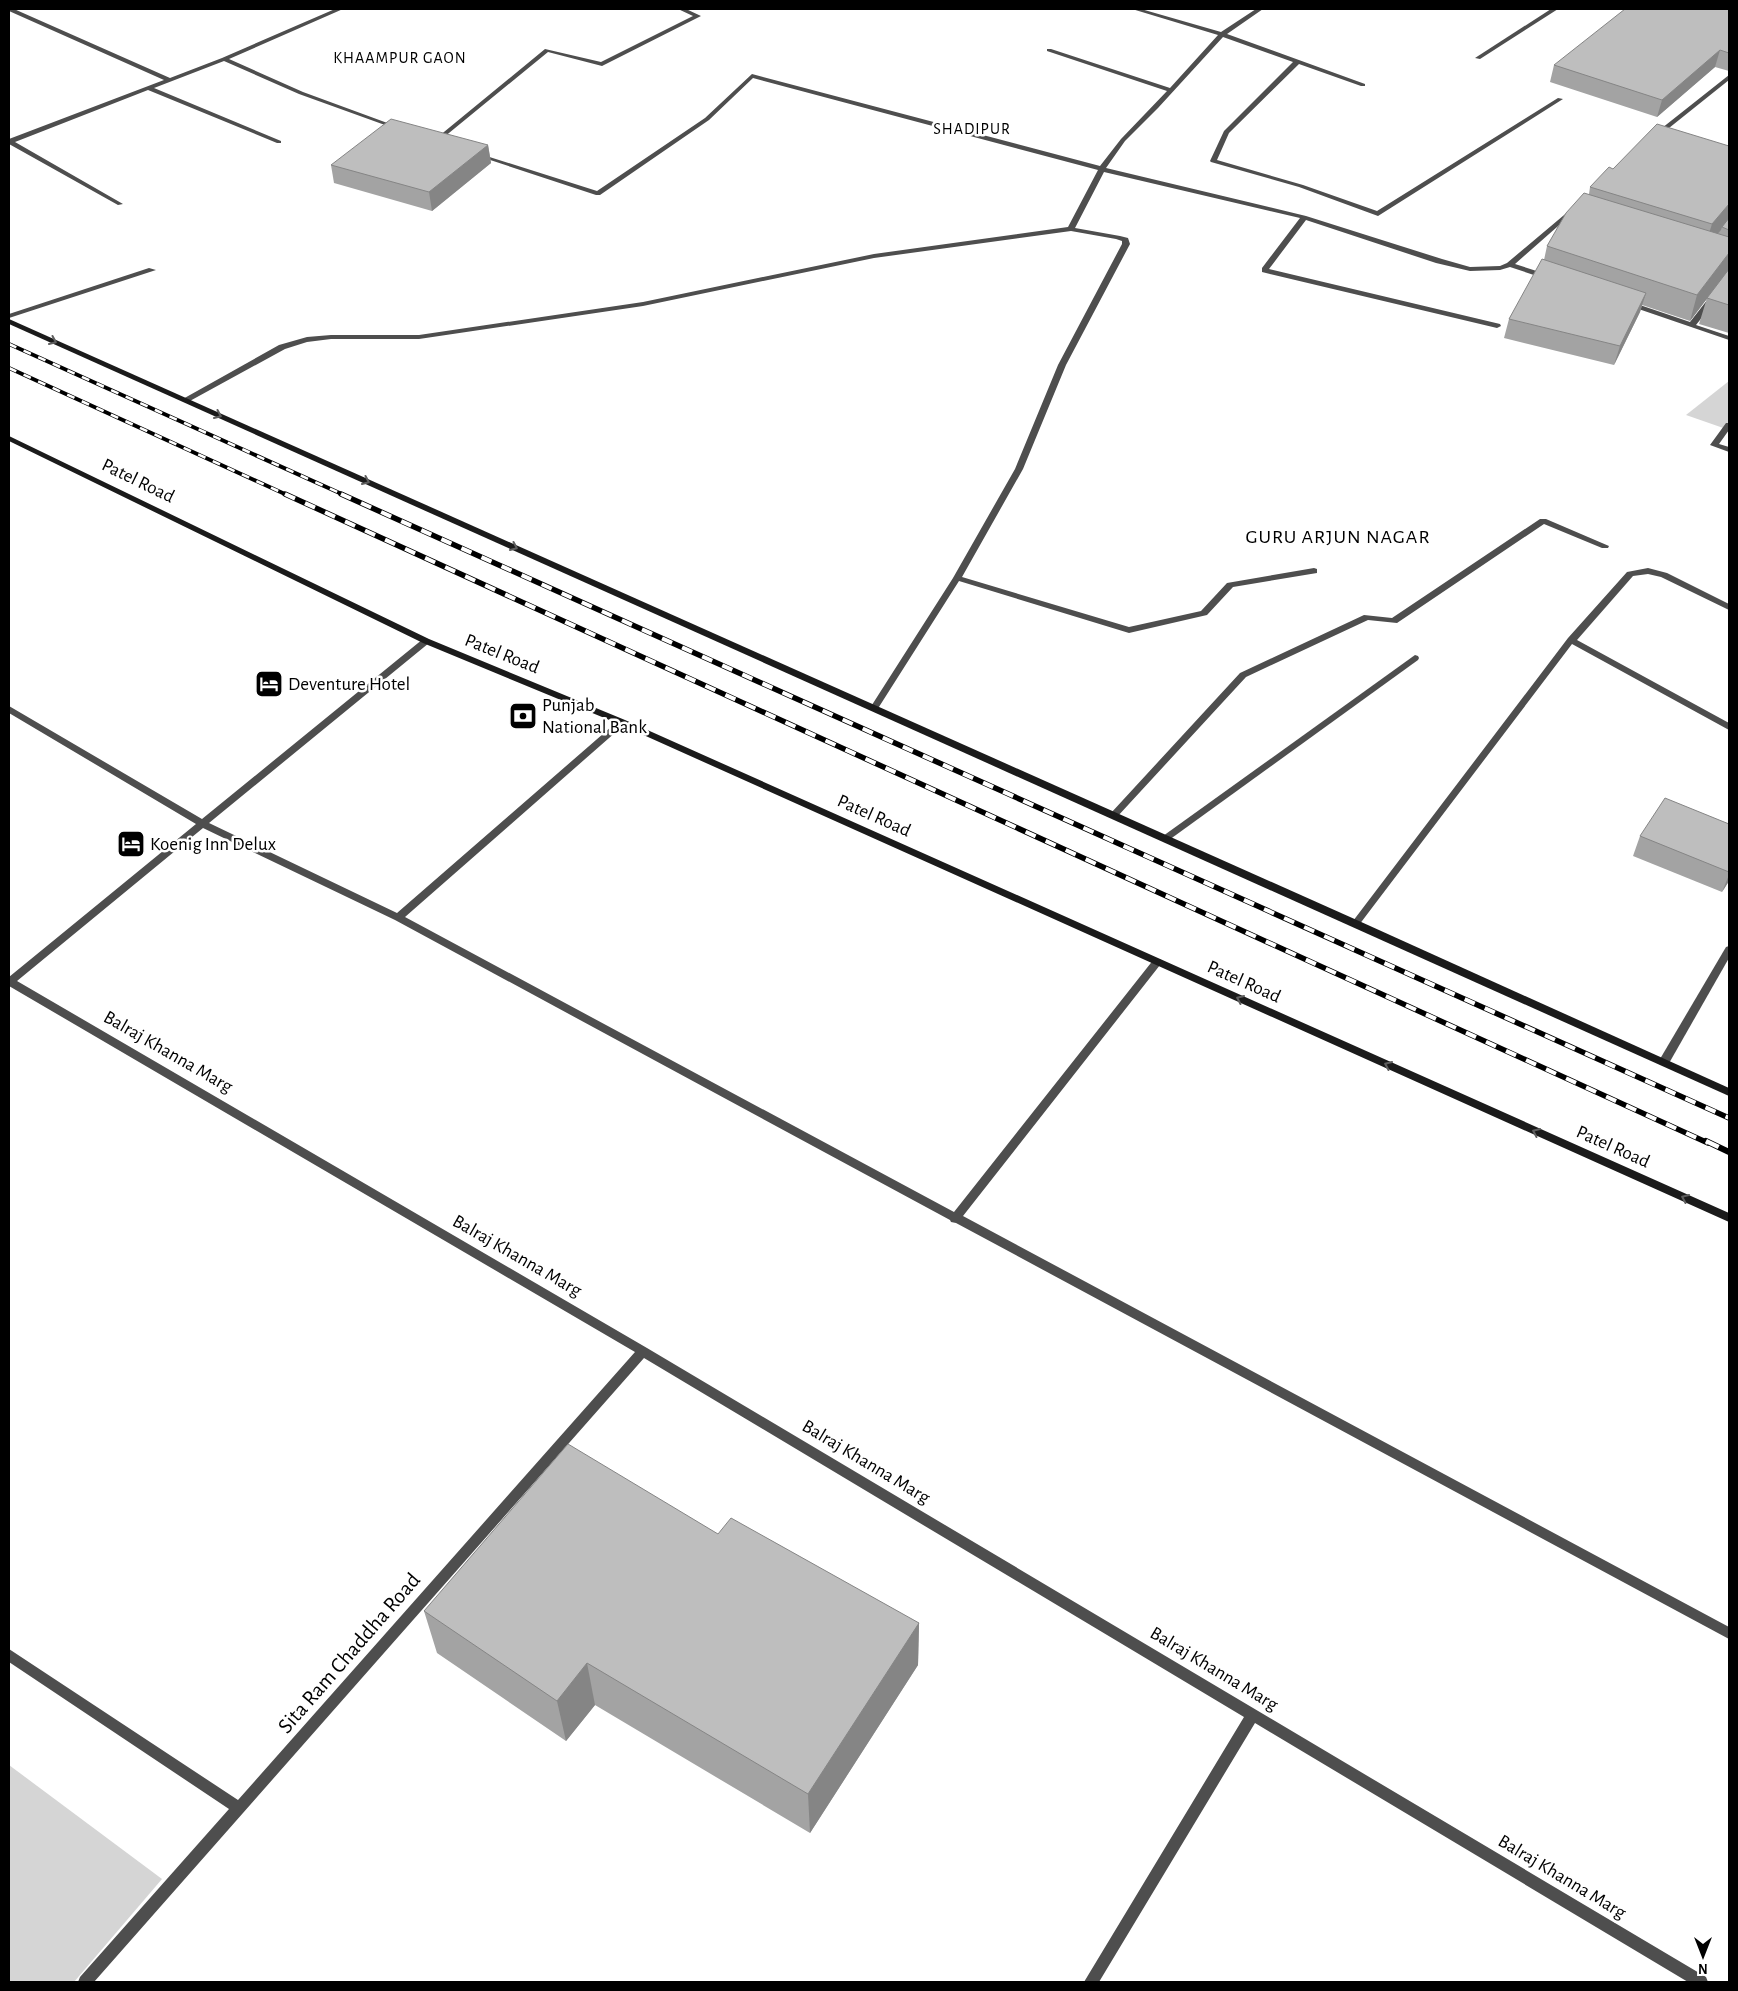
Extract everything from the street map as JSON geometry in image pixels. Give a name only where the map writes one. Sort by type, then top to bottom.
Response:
[{"type":"main road","points":[[9,321],[1356,923],[1729,1092]]},
{"type":"main road","name":"Patel Road","points":[[9,438],[426,641],[622,722],[1729,1218]]},
{"type":"street","points":[[9,9],[170,80]]},
{"type":"street","points":[[319,9],[331,13]]},
{"type":"street","points":[[9,141],[224,59],[340,9]]},
{"type":"street","points":[[436,141],[547,50],[602,64],[698,16],[681,9]]},
{"type":"street","points":[[1135,9],[1222,34],[1363,85]]},
{"type":"street","points":[[1071,229],[1102,169],[1123,140],[1222,34],[1260,9]]},
{"type":"street","points":[[1478,58],[1556,9]]},
{"type":"street","points":[[1049,50],[1170,90]]},
{"type":"street","points":[[224,59],[301,93],[406,131]]},
{"type":"street","points":[[1298,61],[1226,132],[1213,161],[1301,186],[1378,214],[1560,98]]},
{"type":"street","points":[[472,153],[598,194],[707,119],[752,76],[1102,169],[1304,217],[1439,261],[1470,269],[1500,268],[1510,265],[1578,205]]},
{"type":"street","points":[[1657,136],[1729,77]]},
{"type":"street","points":[[148,88],[279,142]]},
{"type":"street","points":[[1664,129],[1683,134]]},
{"type":"street","points":[[428,139],[445,144]]},
{"type":"street","points":[[9,141],[120,204]]},
{"type":"street","points":[[1571,212],[1580,214]]},
{"type":"street","points":[[1304,217],[1265,270],[1497,326]]},
{"type":"street","points":[[185,400],[282,347],[298,340],[312,337],[419,336],[644,304],[874,256],[1071,229],[1118,237],[1124,240],[1126,244],[1062,365],[1019,469],[956,578],[874,708]]},
{"type":"street","points":[[1510,265],[1556,280]]},
{"type":"street","points":[[9,316],[152,270]]},
{"type":"street","points":[[1692,326],[1718,292]]},
{"type":"street","points":[[1619,301],[1729,338]]},
{"type":"street","points":[[1729,425],[1714,445],[1729,450]]},
{"type":"street","points":[[1114,815],[1243,675],[1367,617],[1394,621],[1543,520],[1605,546]]},
{"type":"street","points":[[956,578],[1129,630],[1204,613],[1230,584],[1314,571]]},
{"type":"street","points":[[1356,923],[1571,640],[1630,574],[1648,571],[1664,575],[1729,607]]},
{"type":"street","points":[[1571,640],[1729,727]]},
{"type":"street","points":[[9,981],[426,641]]},
{"type":"street","points":[[1166,838],[1414,658]]},
{"type":"street","points":[[9,709],[203,824],[398,918],[955,1219],[1729,1633]]},
{"type":"street","points":[[398,918],[622,722]]},
{"type":"street","points":[[1664,1062],[1729,950]]},
{"type":"street","points":[[955,1219],[1157,962]]},
{"type":"street","name":"Balraj Khanna Marg","points":[[9,981],[643,1351],[1701,1982]]},
{"type":"street","name":"Sita Ram Chaddha Road","points":[[85,1982],[643,1351]]},
{"type":"street","points":[[9,1654],[239,1808]]},
{"type":"street","points":[[1091,1982],[1253,1714]]},
{"type":"shaded area","points":[[1729,381],[1729,430],[1686,415]]},
{"type":"shaded area","points":[[9,1765],[162,1879],[74,1982],[9,1982]]},
{"type":"building","points":[[1625,9],[1729,9],[1729,53],[1720,50],[1662,100],[1554,65]]},
{"type":"building","points":[[391,119],[488,145],[429,192],[331,165]]},
{"type":"building","points":[[1657,124],[1729,146],[1729,204],[1712,224],[1590,187],[1609,167],[1613,169]]},
{"type":"building","points":[[1584,193],[1729,237],[1729,253],[1697,295],[1547,246],[1566,213]]},
{"type":"building","points":[[1729,218],[1729,230],[1722,227]]},
{"type":"building","points":[[1542,259],[1646,293],[1620,346],[1509,319]]},
{"type":"building","points":[[1729,269],[1729,305],[1707,298]]},
{"type":"building","points":[[1665,798],[1729,824],[1729,872],[1640,836]]},
{"type":"building","points":[[568,1444],[718,1534],[731,1518],[919,1623],[808,1794],[587,1663],[557,1701],[424,1611]]},
{"type":"railway","points":[[9,344],[344,495]]},
{"type":"railway","points":[[9,368],[287,495]]},
{"type":"railway","points":[[285,494],[1708,1143]]},
{"type":"railway","points":[[341,494],[1729,1118]]},
{"type":"railway","points":[[1706,1141],[1729,1152]]},
{"type":"place","name":"Deventure Hotel","points":[[269,684]]},
{"type":"place","name":"Punjab National Bank","points":[[523,716]]},
{"type":"place","name":"Koenig Inn Delux","points":[[131,844]]},
{"type":"district","name":"KHAAMPUR GAON","points":[[400,58]]},
{"type":"district","name":"SHADIPUR","points":[[972,129]]},
{"type":"district","name":"GURU ARJUN NAGAR","points":[[1338,537]]}]
